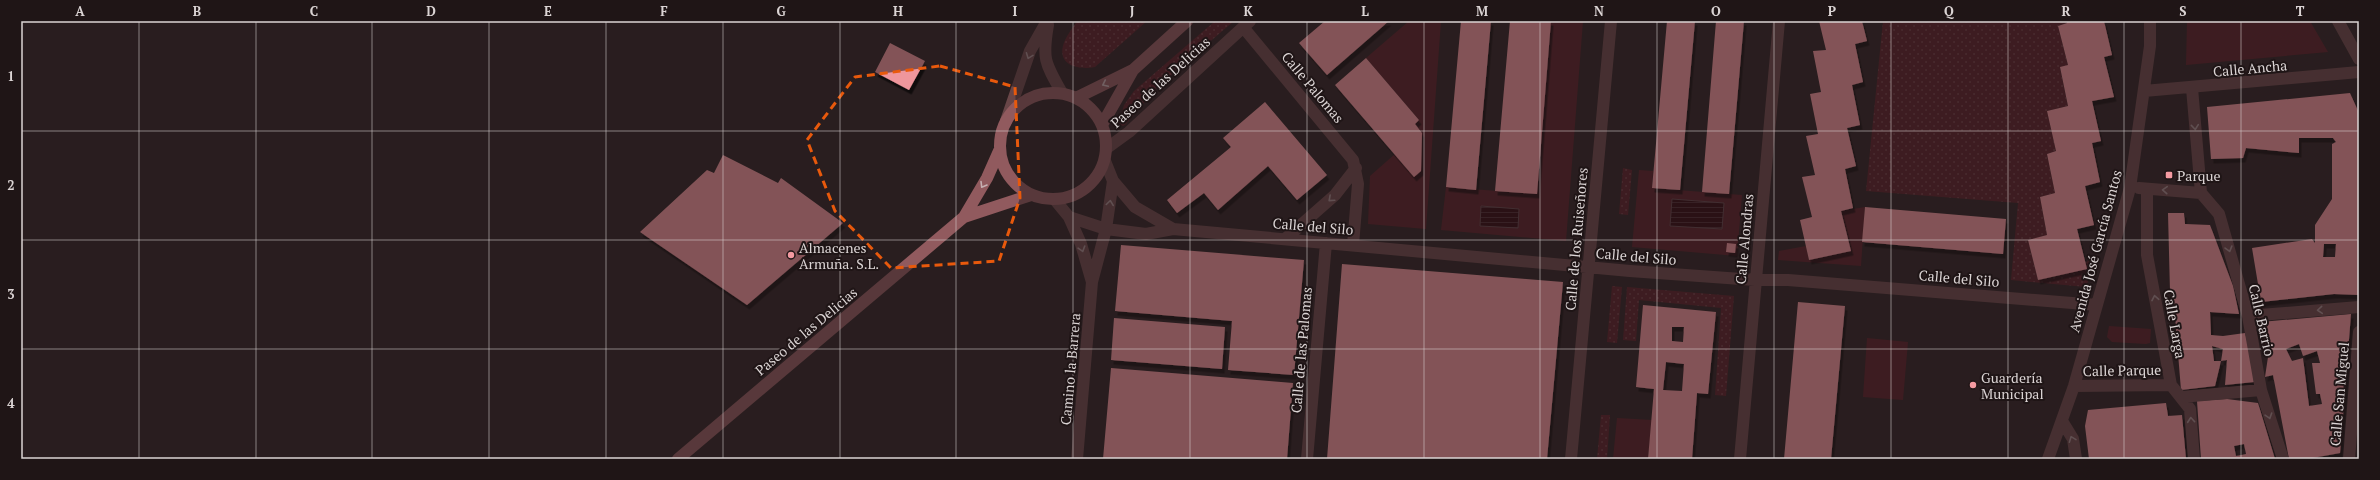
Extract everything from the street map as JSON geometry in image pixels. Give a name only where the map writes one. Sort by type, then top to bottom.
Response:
[{"type":"main road","name":"Paseo de las Delicias","points":[[1076,98],[1133,70],[1187,21]]},
{"type":"main road","name":"Paseo de las Delicias","points":[[1102,125],[1133,70]]},
{"type":"main road","points":[[1045,93],[1062,93],[1076,98],[1092,109],[1102,125],[1107,148],[1105,161],[1098,176],[1086,188],[1071,197],[1055,200],[1031,195],[1015,184],[1004,169],[999,151],[1000,135],[1006,120],[1016,107],[1029,98],[1045,93]]},
{"type":"main road","name":"Paseo de las Delicias","points":[[682,455],[964,218],[987,178],[999,151]]},
{"type":"main road","name":"Paseo de las Delicias","points":[[964,218],[1031,195]]},
{"type":"street","points":[[1048,21],[1044,51],[1050,71],[1062,93]]},
{"type":"street","points":[[1006,120],[1030,51],[1048,21]]},
{"type":"street","name":"Calle de los Ruiseñores","points":[[1571,459],[1611,21]]},
{"type":"street","name":"Calle Alondras","points":[[1740,459],[1778,21]]},
{"type":"street","name":"Avenida José García Santos","points":[[2048,459],[2074,386],[2130,188],[2150,46],[2150,21]]},
{"type":"street","points":[[2338,21],[2359,59]]},
{"type":"street","name":"Paseo de las Delicias","points":[[1107,148],[1129,132],[1247,24]]},
{"type":"street","name":"Calle Palomas","points":[[1247,24],[1353,160],[1356,168],[1358,184],[1353,245]]},
{"type":"street","name":"Calle Ancha","points":[[2144,91],[2192,88],[2359,72]]},
{"type":"street","points":[[2130,188],[2201,193],[2192,88]]},
{"type":"street","name":"Calle del Silo","points":[[1105,161],[1113,181],[1136,207],[1173,229]]},
{"type":"street","points":[[1284,239],[1335,195],[1356,168]]},
{"type":"street","name":"Camino la Barrera","points":[[1078,459],[1092,282],[1106,229],[1113,181]]},
{"type":"street","name":"Calle Larga","points":[[2147,189],[2147,254],[2171,385],[2190,409],[2194,459]]},
{"type":"street","name":"Calle Barrio","points":[[2201,193],[2219,214],[2248,316],[2260,390],[2283,459]]},
{"type":"street","points":[[1055,200],[1069,217]]},
{"type":"street","name":"Calle del Silo","points":[[1069,217],[1106,229],[1146,234],[1173,229],[1588,267],[1755,280],[1788,280],[2097,305]]},
{"type":"street","name":"Camino la Barrera","points":[[1069,217],[1081,244],[1092,282]]},
{"type":"street","name":"Calle de las Palomas","points":[[1307,459],[1326,243]]},
{"type":"street","points":[[2248,316],[2359,307]]},
{"type":"street","name":"Calle San Miguel","points":[[2349,459],[2354,436],[2359,332]]},
{"type":"street","name":"Calle Parque","points":[[2074,386],[2171,385]]},
{"type":"street","points":[[2181,397],[2260,390]]},
{"type":"street","points":[[2062,421],[2073,439],[2076,459]]},
{"type":"highlighted area","points":[[940,66],[1015,87],[1020,198],[999,261],[891,268],[835,211],[807,140],[855,77]]},
{"type":"shaded area","points":[[1077,21],[1147,21],[1095,67],[1083,68],[1067,62],[1062,53],[1065,39]]},
{"type":"shaded area","points":[[1215,21],[1234,21],[1157,87],[1126,124],[1123,126],[1119,124],[1124,105],[1134,91]]},
{"type":"shaded area","points":[[1409,21],[1441,21],[1426,229],[1368,224],[1370,176],[1395,154],[1421,171],[1422,133],[1415,124],[1419,120],[1366,58]]},
{"type":"shaded area","points":[[1551,21],[1583,21],[1566,241],[1441,230],[1446,187],[1537,194]]},
{"type":"shaded area","points":[[1883,21],[2067,21],[2067,23],[2058,26],[2068,65],[2060,68],[2068,106],[2047,111],[2056,151],[2047,154],[2055,193],[2040,197],[2047,235],[2028,240],[2038,280],[2086,269],[2085,262],[2095,260],[2086,287],[2011,280],[2018,203],[1866,191]]},
{"type":"shaded area","points":[[2187,21],[2310,21],[2328,52],[2186,65]]},
{"type":"shaded area","points":[[1623,168],[1632,170],[1628,215],[1619,214]]},
{"type":"shaded area","points":[[1639,170],[1653,171],[1652,188],[1742,195],[1737,256],[1632,247]]},
{"type":"shaded area","points":[[1672,199],[1724,203],[1722,229],[1670,226]]},
{"type":"shaded area","points":[[1481,206],[1519,209],[1518,228],[1480,226]]},
{"type":"shaded area","points":[[1865,207],[1861,266],[1778,260],[1779,251],[1806,246],[1809,260],[1851,251],[1841,211]]},
{"type":"shaded area","points":[[1612,286],[1622,287],[1617,343],[1607,342]]},
{"type":"shaded area","points":[[1627,287],[1734,296],[1726,396],[1715,395],[1721,308],[1639,300],[1636,341],[1623,340]]},
{"type":"shaded area","points":[[2109,326],[2151,329],[2150,343],[2112,342],[2107,337]]},
{"type":"shaded area","points":[[1867,338],[1908,342],[1903,400],[1863,397]]},
{"type":"shaded area","points":[[1601,415],[1610,415],[1607,459],[1597,459]]},
{"type":"shaded area","points":[[1617,418],[1652,420],[1648,459],[1613,459]]},
{"type":"building","points":[[1325,21],[1389,21],[1327,75],[1299,43]]},
{"type":"building","points":[[1461,21],[1491,21],[1476,190],[1446,187]]},
{"type":"building","points":[[1510,21],[1551,21],[1537,194],[1495,191]]},
{"type":"building","points":[[1667,21],[1695,21],[1680,190],[1652,188]]},
{"type":"building","points":[[1716,21],[1744,21],[1729,194],[1702,192]]},
{"type":"building","points":[[1819,21],[1862,21],[1867,41],[1855,44],[1863,82],[1852,85],[1860,125],[1847,128],[1856,166],[1845,169],[1853,208],[1841,211],[1851,251],[1809,260],[1800,220],[1812,217],[1802,177],[1815,175],[1806,136],[1818,134],[1810,94],[1821,92],[1813,51],[1826,50]]},
{"type":"building","points":[[2067,21],[2104,21],[2112,55],[2104,57],[2114,97],[2092,101],[2101,141],[2092,143],[2100,182],[2085,186],[2094,225],[2077,229],[2087,269],[2038,280],[2028,240],[2047,235],[2040,197],[2055,193],[2047,154],[2056,151],[2047,111],[2068,106],[2060,67],[2068,65],[2058,26],[2067,23]]},
{"type":"building","points":[[890,43],[925,61],[909,90],[875,72]]},
{"type":"building","points":[[1366,58],[1419,120],[1415,124],[1422,133],[1421,171],[1414,177],[1335,85]]},
{"type":"building","points":[[2350,93],[2359,113],[2359,295],[2334,294],[2261,302],[2252,248],[2312,239],[2315,243],[2315,225],[2332,199],[2332,144],[2336,142],[2333,138],[2299,138],[2299,153],[2246,148],[2243,158],[2211,159],[2207,107]],"holes":[[[2324,244],[2336,244],[2335,257],[2323,257]]]},
{"type":"building","points":[[1265,102],[1327,175],[1297,200],[1268,166],[1218,210],[1204,193],[1177,213],[1167,200],[1231,147],[1223,138]]},
{"type":"building","points":[[723,155],[778,183],[781,178],[843,223],[747,305],[640,232],[707,170],[714,173]]},
{"type":"building","points":[[1865,207],[2006,219],[2003,254],[1862,242]]},
{"type":"building","points":[[2168,213],[2184,213],[2185,224],[2210,225],[2233,286],[2239,314],[2210,312],[2211,335],[2223,336],[2245,333],[2251,356],[2254,382],[2225,385],[2227,360],[2221,361],[2215,386],[2181,390],[2173,292],[2170,291]],"holes":[[[2212,346],[2223,349],[2221,361],[2214,361]]]},
{"type":"building","points":[[1727,243],[1736,244],[1735,253],[1726,252]]},
{"type":"building","points":[[1121,245],[1304,260],[1294,375],[1228,370],[1232,321],[1115,311]]},
{"type":"building","points":[[1342,264],[1563,282],[1547,459],[1327,459]]},
{"type":"building","points":[[1798,302],[1845,306],[1831,459],[1784,459]]},
{"type":"building","points":[[1643,305],[1716,312],[1708,394],[1697,393],[1692,459],[1648,459],[1654,389],[1636,387]],"holes":[[[1672,327],[1684,327],[1683,342],[1672,341]],[[1666,362],[1684,364],[1682,391],[1663,390]]]},
{"type":"building","points":[[2351,314],[2340,453],[2307,459],[2289,459],[2273,375],[2265,377],[2268,357],[2261,322]],"holes":[[[2299,344],[2303,356],[2317,351],[2320,363],[2312,363],[2316,394],[2320,394],[2322,404],[2309,406],[2303,358],[2292,361],[2286,349]]]},
{"type":"building","points":[[1114,318],[1225,327],[1222,369],[1111,360]]},
{"type":"building","points":[[1111,368],[1293,383],[1287,459],[1103,459]]},
{"type":"building","points":[[2227,399],[2258,403],[2275,459],[2201,459],[2197,401]],"holes":[[[2244,444],[2246,454],[2236,456],[2234,446]]]},
{"type":"building","points":[[2166,403],[2168,416],[2182,415],[2186,459],[2089,459],[2085,426],[2088,410]]},
{"type":"place","name":"Parque","points":[[2169,175]]},
{"type":"place","name":"Almacenes Armuña. S.L.","points":[[791,255]]},
{"type":"place","name":"Guardería Municipal","points":[[1973,385]]}]
